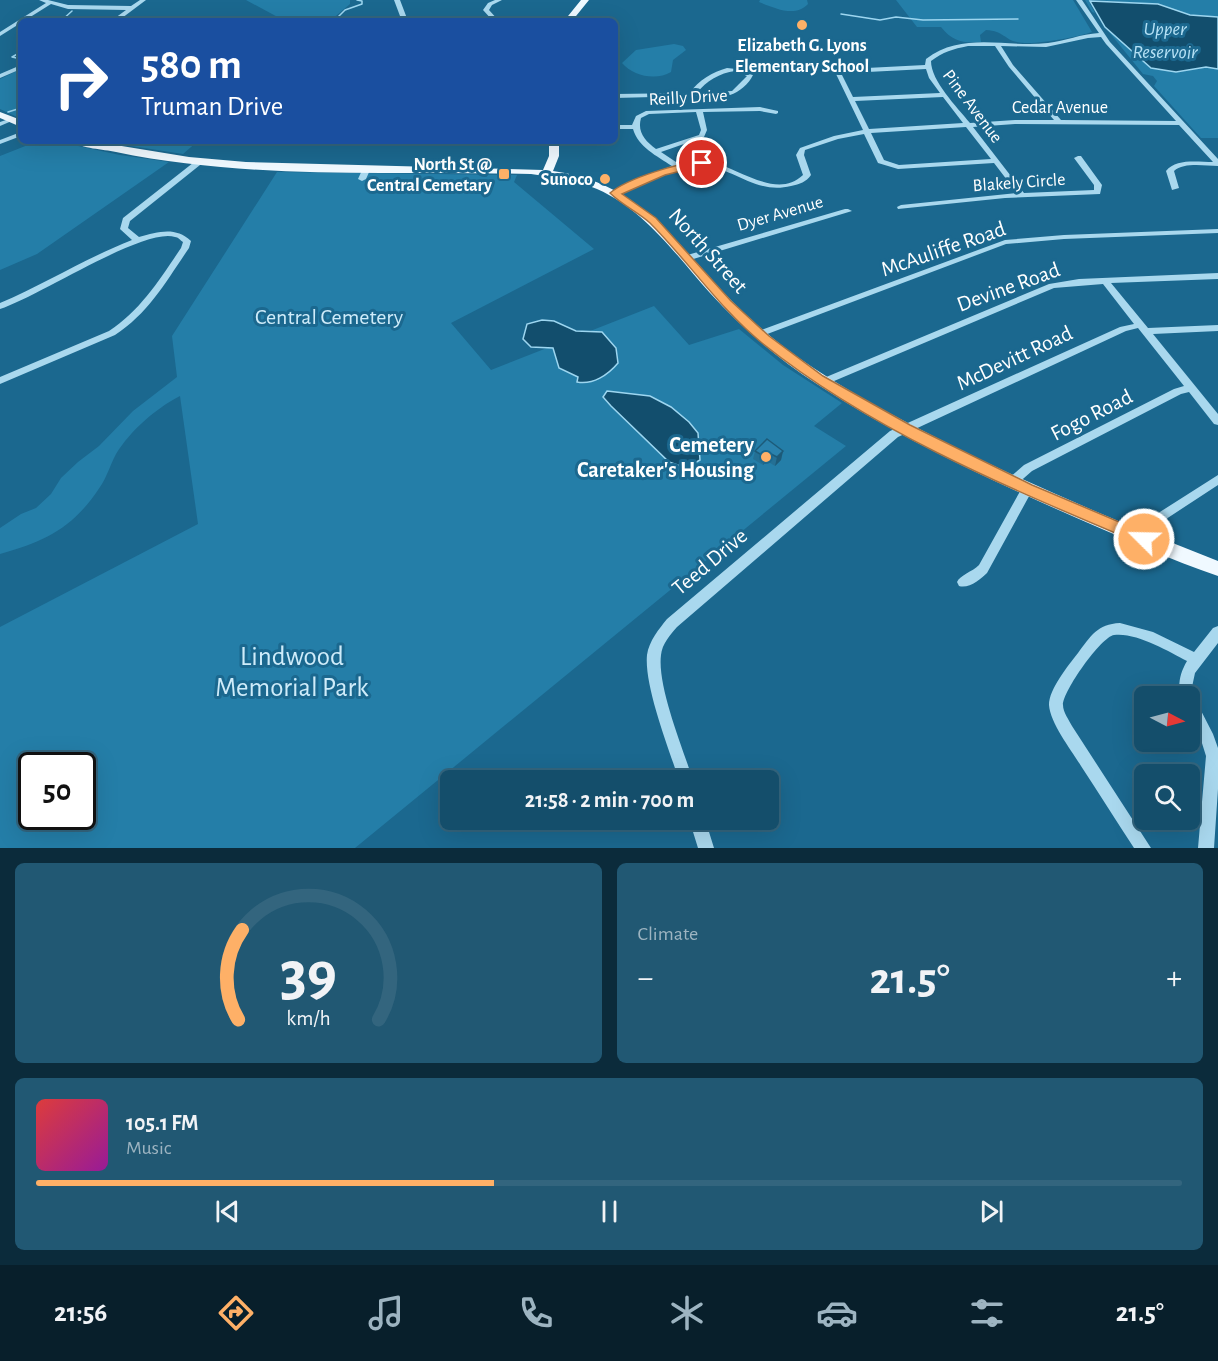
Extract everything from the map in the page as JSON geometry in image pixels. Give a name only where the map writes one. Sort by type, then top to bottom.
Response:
[{"type":"main road","points":[[570,18],[585,0]]},
{"type":"main road","points":[[0,115],[18,123]]},
{"type":"main road","name":"North Street","points":[[93,144],[201,161],[276,168],[364,174],[550,173],[582,180],[615,193],[645,213],[727,304],[759,334],[823,382],[905,429],[1019,486],[1218,569]]},
{"type":"main road","points":[[554,146],[561,162],[582,180]]},
{"type":"main road","points":[[550,173],[554,146]]},
{"type":"main road","points":[[550,173],[561,167],[561,162]]},
{"type":"street","points":[[42,0],[68,7],[132,8]]},
{"type":"street","points":[[118,18],[143,0]]},
{"type":"street","points":[[398,0],[405,18]]},
{"type":"street","points":[[493,18],[486,10],[490,4],[499,0]]},
{"type":"street","points":[[1079,0],[1102,35],[1218,164]]},
{"type":"street","points":[[25,18],[50,2]]},
{"type":"street","points":[[0,34],[18,22]]},
{"type":"street","points":[[0,28],[9,28]]},
{"type":"street","name":"Pine Avenue","points":[[1023,195],[932,78],[928,67],[930,57],[940,52],[973,44],[1047,45],[1085,36],[1102,35]]},
{"type":"street","points":[[996,43],[1011,66],[1058,122]]},
{"type":"street","points":[[928,67],[843,71],[839,76],[881,161],[891,166],[996,161]]},
{"type":"street","points":[[1,75],[15,68]]},
{"type":"street","points":[[618,96],[693,95],[732,93],[750,75],[736,70],[715,73],[699,86],[693,95]]},
{"type":"street","points":[[851,99],[945,94]]},
{"type":"street","name":"Reilly Drive","points":[[679,167],[639,138],[636,127],[638,117],[648,112],[699,110],[760,109],[776,112]]},
{"type":"street","points":[[657,151],[702,136],[704,130],[699,110]]},
{"type":"street","points":[[0,124],[11,120]]},
{"type":"street","name":"Cedar Avenue","points":[[679,167],[705,164],[757,185],[784,186],[797,183],[807,176],[800,155],[804,148],[847,134],[969,125],[1058,122],[1181,123]]},
{"type":"street","points":[[618,127],[636,127]]},
{"type":"street","points":[[0,142],[18,135]]},
{"type":"street","name":"Blakely Circle","points":[[901,207],[1023,195],[1097,192],[1099,187],[1078,158]]},
{"type":"street","points":[[138,241],[124,229],[126,220],[201,161]]},
{"type":"street","points":[[1175,188],[1170,171],[1173,166],[1218,164]]},
{"type":"street","points":[[615,193],[679,167]]},
{"type":"street","name":"Dyer Avenue","points":[[687,258],[848,211]]},
{"type":"street","name":"McAuliffe Road","points":[[759,334],[1005,242],[1064,237],[1218,231]]},
{"type":"street","points":[[0,306],[138,241],[170,233],[183,235],[187,241],[185,248],[136,316],[112,333],[0,381]]},
{"type":"street","name":"Devine Road","points":[[823,382],[1043,289],[1062,284],[1218,276]]},
{"type":"street","points":[[1105,281],[1218,421]]},
{"type":"street","name":"McDevitt Road","points":[[905,429],[1122,329],[1218,328]]},
{"type":"street","name":"Fogo Road","points":[[1019,486],[1028,468],[1178,391],[1192,388]]},
{"type":"street","name":"Teed Drive","points":[[683,770],[655,677],[654,655],[662,635],[683,613],[723,579],[887,440],[905,429]]},
{"type":"street","points":[[1144,539],[1156,520],[1218,479]]},
{"type":"street","points":[[963,582],[977,575],[983,568],[1019,486]]},
{"type":"street","points":[[1143,848],[1067,731],[1058,713],[1056,699],[1061,688],[1108,628],[1128,630],[1197,660]]},
{"type":"street","points":[[1184,686],[1186,676],[1218,632]]},
{"type":"street","points":[[1200,722],[1213,756],[1213,822],[1206,848]]},
{"type":"street","points":[[700,830],[706,848]]},
{"type":"green space","points":[[246,0],[350,0],[350,4],[334,18],[279,18]]},
{"type":"green space","points":[[760,0],[807,0],[808,4],[791,11],[772,7],[759,2]]},
{"type":"green space","points":[[896,0],[1073,0],[1092,32],[1055,40],[1024,43],[986,30],[980,35],[981,42],[964,42],[954,39],[941,27],[917,27]]},
{"type":"green space","points":[[1085,0],[1092,0],[1090,4],[1095,13],[1092,12]]},
{"type":"green space","points":[[1092,0],[1218,0],[1218,17],[1190,15],[1158,4]]},
{"type":"green space","points":[[1105,27],[1139,57],[1218,67],[1218,138],[1201,138],[1154,86],[1157,81],[1153,76],[1143,74]]},
{"type":"green space","points":[[674,44],[683,46],[686,50],[673,60],[671,72],[665,75],[645,76],[632,71],[622,63],[636,50]]},
{"type":"green space","points":[[18,70],[17,117],[0,109],[0,79]]},
{"type":"green space","points":[[30,144],[69,144],[169,162],[37,254],[0,270],[0,156]]},
{"type":"green space","points":[[118,144],[195,144],[183,154]]},
{"type":"green space","name":"Lindwood Memorial Park","points":[[277,172],[517,175],[514,182],[594,249],[451,323],[491,370],[654,306],[689,345],[739,329],[783,365],[842,403],[814,426],[846,446],[450,770],[440,770],[440,778],[355,848],[0,848],[0,627],[198,524],[180,396],[153,414],[129,437],[116,454],[100,487],[69,523],[45,538],[0,554],[0,528],[21,514],[36,508],[78,462],[99,446],[133,411],[177,377],[172,336]]},
{"type":"water","name":"Upper Reservoir","points":[[1090,1],[1158,4],[1190,15],[1218,17],[1218,69],[1206,67],[1176,72],[1151,68],[1105,27]]},
{"type":"water","points":[[542,320],[554,321],[576,331],[602,332],[616,348],[618,363],[600,378],[589,382],[577,382],[578,377],[559,368],[553,348],[531,347],[523,339],[527,324]]},
{"type":"water","points":[[607,391],[650,396],[671,407],[698,433],[700,460],[686,468],[669,462],[603,397]]},
{"type":"building","points":[[767,439],[783,451],[777,457],[769,453],[765,457],[755,451]]},
{"type":"waterway","points":[[337,18],[345,10],[362,4],[362,1],[357,0]]},
{"type":"waterway","points":[[64,18],[72,11]]},
{"type":"waterway","points":[[841,14],[880,20],[896,17],[923,20],[1018,19]]},
{"type":"waterway","points":[[18,54],[12,57],[18,58]]},
{"type":"waterway","points":[[8,112],[18,109]]},
{"type":"place","name":"Elizabeth G. Lyons Elementary School","points":[[802,25]]},
{"type":"place","name":"North St @ Central Cemetary","points":[[504,174]]},
{"type":"place","name":"Sunoco","points":[[605,179]]},
{"type":"place","name":"Cemetery Caretaker's Housing","points":[[766,457]]},
{"type":"route","points":[[702,163],[662,173],[615,193],[645,213],[727,304],[765,339],[818,379],[905,429],[1027,489],[1144,539]]},
{"type":"park label","name":"Central Cemetery","points":[[329,316]]}]
